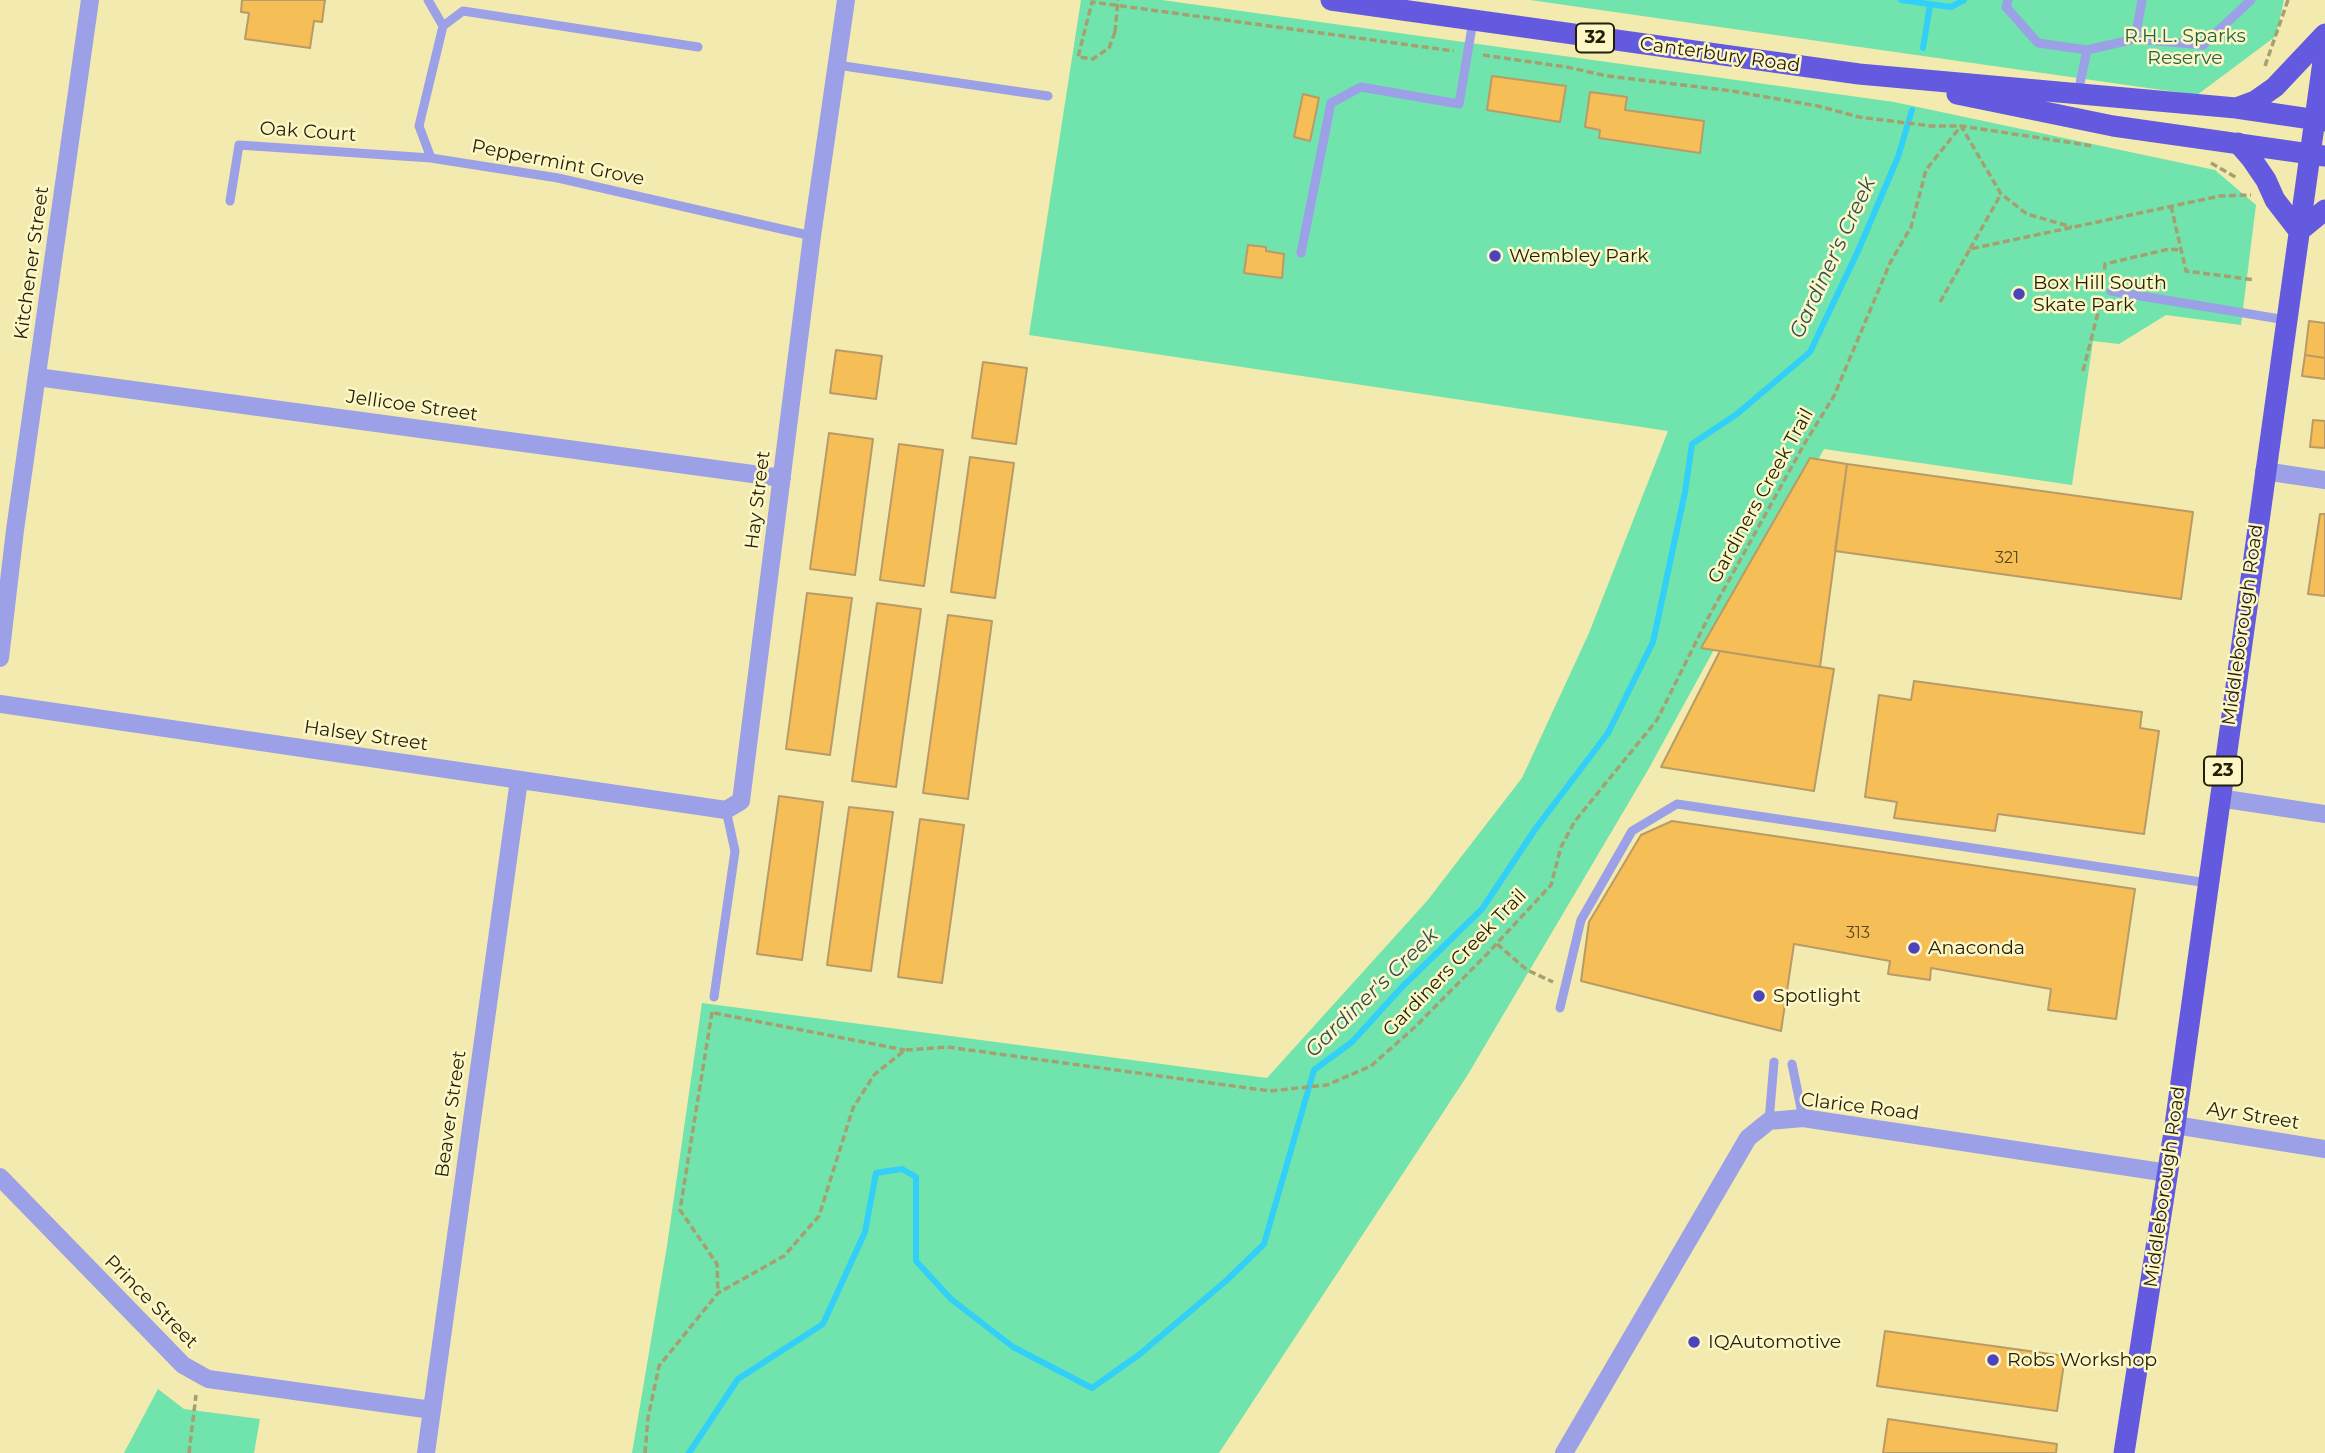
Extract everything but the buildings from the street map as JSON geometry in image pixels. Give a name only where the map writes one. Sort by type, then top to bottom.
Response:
[{"type":"main road","name":"Canterbury Road","points":[[1332,0],[1859,74],[2236,108],[2320,120]]},
{"type":"main road","points":[[2236,108],[2255,101],[2276,87],[2325,34]]},
{"type":"main road","name":"Middleborough Road","points":[[2124,1453],[2175,1125],[2299,231],[2318,155],[2325,47]]},
{"type":"main road","name":"Canterbury Road","points":[[1859,74],[2113,126],[2318,155]]},
{"type":"main road","points":[[2238,144],[2251,158],[2266,180],[2275,200],[2299,231],[2325,210]]},
{"type":"street","name":"Kitchener Street","points":[[0,657],[8,529],[37,377],[90,0]]},
{"type":"street","name":"Hay Street","points":[[726,810],[741,801],[811,236],[846,0]]},
{"type":"street","name":"Jellicoe Street","points":[[37,377],[782,478]]},
{"type":"street","points":[[2264,471],[2325,480]]},
{"type":"street","name":"Halsey Street","points":[[0,704],[726,810]]},
{"type":"street","name":"Beaver Street","points":[[426,1453],[519,780]]},
{"type":"street","points":[[2219,798],[2325,814]]},
{"type":"street","name":"Clarice Road","points":[[1769,1121],[1803,1118],[2168,1173]]},
{"type":"street","points":[[1564,1453],[1748,1138],[1769,1121]]},
{"type":"street","name":"Ayr Street","points":[[2175,1125],[2325,1149]]},
{"type":"street","name":"Prince Street","points":[[0,1177],[183,1365],[208,1379],[432,1410]]},
{"type":"lane","points":[[428,0],[443,26]]},
{"type":"lane","points":[[2008,0],[2006,7],[2038,43],[2087,50],[2135,39],[2203,45],[2251,0]]},
{"type":"lane","points":[[2135,39],[2142,0]]},
{"type":"lane","points":[[431,158],[419,126],[443,26],[463,10],[698,47]]},
{"type":"lane","points":[[1301,253],[1331,103],[1361,87],[1459,104],[1473,21]]},
{"type":"lane","points":[[2078,93],[2087,50]]},
{"type":"lane","points":[[837,65],[1048,96]]},
{"type":"lane","name":"Oak Court","points":[[230,201],[239,145],[431,158]]},
{"type":"lane","name":"Peppermint Grove","points":[[431,158],[558,178],[811,236]]},
{"type":"lane","points":[[2111,291],[2286,320]]},
{"type":"lane","points":[[1560,1008],[1581,920],[1632,831],[1677,804],[2208,883]]},
{"type":"lane","points":[[714,997],[736,851],[726,810]]},
{"type":"lane","points":[[1769,1121],[1774,1062]]},
{"type":"lane","points":[[1791,1064],[1803,1118]]},
{"type":"path","points":[[1118,0],[1115,32],[1109,47],[1093,59],[1078,57],[1092,2],[1466,53],[1567,67],[1607,76],[1732,91],[1818,106],[1859,117],[1922,125],[1961,126],[2095,146]]},
{"type":"path","points":[[2276,87],[2263,74],[2288,0]]},
{"type":"path","points":[[1961,126],[2001,194],[2027,214],[2072,227]]},
{"type":"path","name":"Gardiners Creek Trail","points":[[712,1012],[905,1050],[947,1047],[1270,1091],[1327,1085],[1371,1066],[1415,1027],[1497,944],[1550,885],[1561,847],[1574,821],[1657,720],[1708,618],[1806,441],[1834,397],[1891,262],[1911,227],[1926,170],[1961,126]]},
{"type":"path","points":[[1970,249],[2220,196],[2256,195],[2236,177],[2203,158]]},
{"type":"path","points":[[1940,302],[2001,194]]},
{"type":"path","points":[[2171,206],[2186,271],[2255,280]]},
{"type":"path","points":[[1497,944],[1539,977]]},
{"type":"path","points":[[714,997],[681,1210],[717,1264],[718,1293]]},
{"type":"path","points":[[645,1453],[648,1418],[659,1366],[718,1293],[784,1256],[819,1216],[853,1108],[874,1075],[905,1050]]},
{"type":"path","points":[[189,1453],[196,1395],[208,1379]]},
{"type":"green space","points":[[1081,0],[1162,0],[1894,102],[2215,170],[2256,205],[2241,325],[2166,315],[2119,344],[2093,341],[2072,485],[1824,449],[1648,770],[1467,1076],[1219,1453],[632,1453],[667,1246],[702,1003],[1267,1078],[1427,901],[1522,778],[1589,633],[1668,431],[1029,335]]},
{"type":"green space","name":"R.H.L. Sparks Reserve","points":[[1530,0],[2284,0],[2276,36],[2197,95]]},
{"type":"green space","points":[[158,1389],[184,1409],[260,1419],[254,1453],[124,1453]]},
{"type":"waterway","name":"Gardiner's Creek","points":[[1901,0],[1951,7],[1964,0]]},
{"type":"waterway","name":"Gardiner's Creek","points":[[1923,48],[1930,5]]},
{"type":"waterway","name":"Gardiner's Creek","points":[[689,1453],[738,1379],[823,1324],[865,1232],[876,1173],[902,1169],[916,1177],[916,1261],[951,1299],[1013,1347],[1092,1388],[1140,1354],[1227,1280],[1264,1244],[1314,1070],[1352,1042],[1402,987],[1482,909],[1536,828],[1608,733],[1653,642],[1685,492],[1692,444],[1737,414],[1810,352],[1858,251],[1898,157],[1912,110]]},
{"type":"place","name":"Wembley Park","points":[[1495,256]]},
{"type":"place","name":"Box Hill South Skate Park","points":[[2019,294]]},
{"type":"place","name":"Anaconda","points":[[1914,948]]},
{"type":"place","name":"Spotlight","points":[[1759,996]]},
{"type":"place","name":"IQAutomotive","points":[[1694,1342]]},
{"type":"place","name":"Robs Workshop","points":[[1993,1360]]}]
